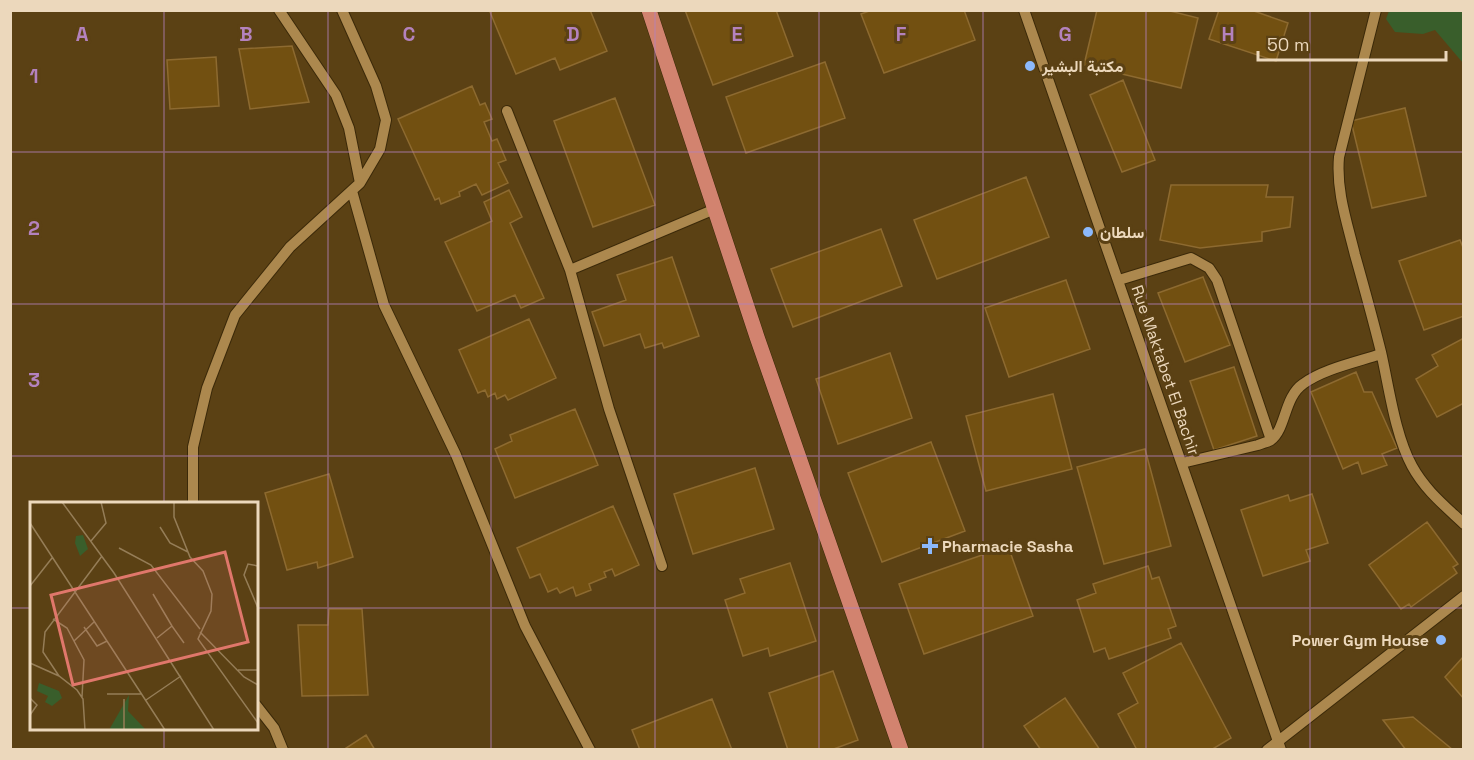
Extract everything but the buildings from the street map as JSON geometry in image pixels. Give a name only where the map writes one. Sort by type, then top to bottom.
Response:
[{"type":"main road","points":[[649,10],[756,337],[901,750]]},
{"type":"street","points":[[279,10],[336,95],[349,128],[360,183]]},
{"type":"street","points":[[193,502],[193,447],[207,388],[235,315],[290,247],[360,183],[380,149],[386,120],[376,86],[342,10]]},
{"type":"street","name":"Rue Maktabet El Bachir","points":[[1024,10],[1279,745]]},
{"type":"street","points":[[1376,10],[1339,157],[1338,174],[1343,210],[1381,354],[1386,382],[1411,465],[1428,491],[1464,524]]},
{"type":"street","points":[[507,111],[570,270],[609,409],[662,566]]},
{"type":"street","points":[[352,191],[384,305],[456,455],[525,627],[590,750]]},
{"type":"street","points":[[570,270],[715,209]]},
{"type":"street","points":[[1119,280],[1191,258],[1209,268],[1217,280],[1270,440]]},
{"type":"street","points":[[1182,463],[1258,445],[1270,440],[1279,428],[1291,398],[1302,384],[1330,371],[1381,354]]},
{"type":"street","points":[[1267,750],[1279,745],[1464,596]]},
{"type":"street","points":[[258,708],[274,728],[283,750]]},
{"type":"green space","points":[[1389,11],[1463,11],[1463,63],[1435,30],[1423,34],[1395,32],[1386,19]]},
{"type":"place","name":"مكتبة البشير","points":[[1030,66]]},
{"type":"place","name":"سلطان","points":[[1088,232]]},
{"type":"place","name":"Pharmacie Sasha","points":[[930,546]]},
{"type":"place","name":"Power Gym House","points":[[1441,640]]}]
